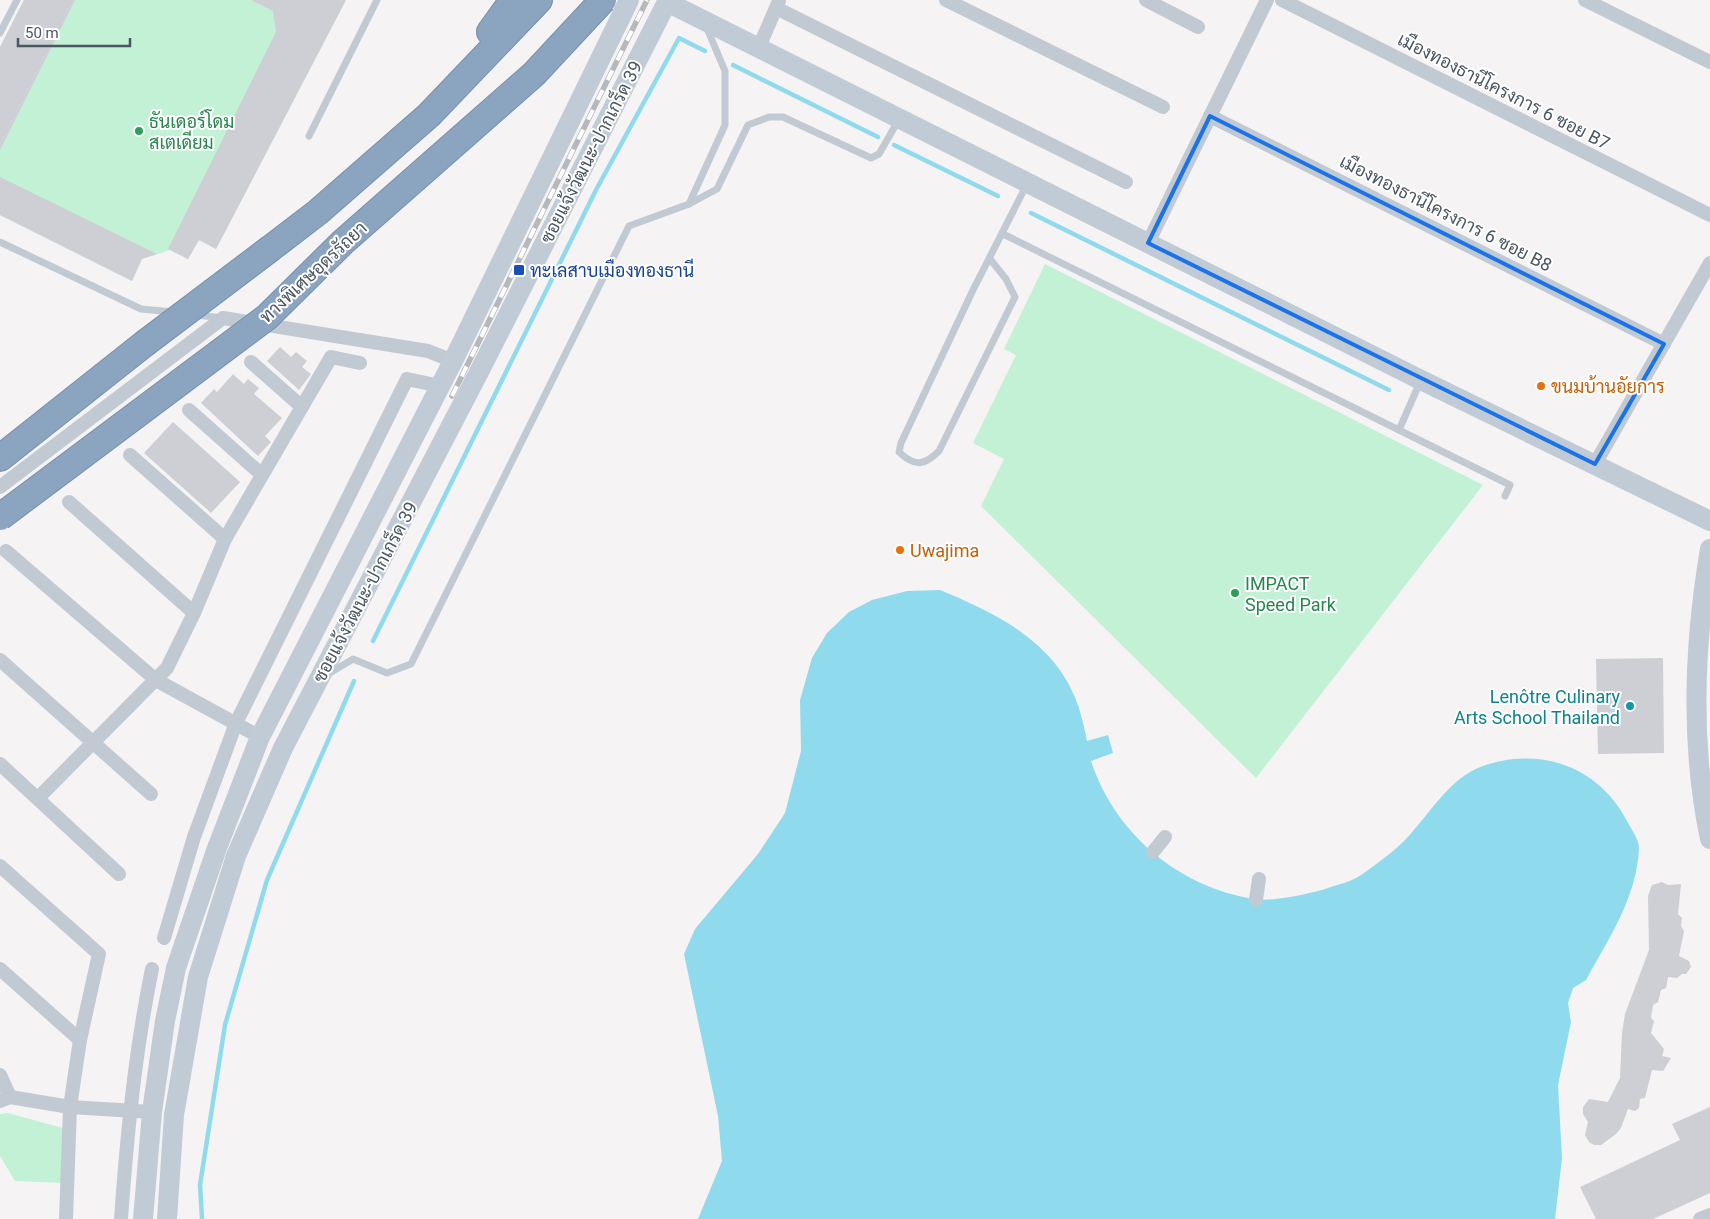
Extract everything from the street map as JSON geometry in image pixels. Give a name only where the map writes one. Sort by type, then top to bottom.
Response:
[{"type":"highway","points":[[429,115],[513,0]]},
{"type":"highway","points":[[0,458],[318,212],[429,115],[539,0]]},
{"type":"highway","name":"ทางพิเศษอุดรรัถยา","points":[[0,516],[267,317],[343,242],[534,74],[603,0]]},
{"type":"main road","name":"ซอยแจ้งวัฒนะ-ปากเกร็ด 39","points":[[143,1219],[152,1112],[165,1021],[176,968],[217,848],[260,737],[453,361],[629,0]]},
{"type":"main road","name":"ซอยแจ้งวัฒนะ-ปากเกร็ด 39","points":[[167,1219],[174,1115],[198,977],[236,856],[283,748],[478,374],[666,1]]},
{"type":"main road","points":[[666,1],[1421,380],[1710,521]]},
{"type":"main road","points":[[1710,549],[1702,594],[1696,709],[1699,768],[1710,839]]},
{"type":"street","points":[[946,0],[1163,107]]},
{"type":"street","points":[[1146,0],[1198,27]]},
{"type":"street","points":[[1148,243],[1267,0]]},
{"type":"street","name":"เมืองทองธานีโครงการ 6 ซอย B7","points":[[1282,0],[1710,215]]},
{"type":"street","points":[[1585,0],[1710,62]]},
{"type":"street","points":[[758,47],[778,4],[1126,182]]},
{"type":"street","name":"เมืองทองธานีโครงการ 6 ซอย B8","points":[[1210,116],[1664,344]]},
{"type":"street","points":[[1595,464],[1710,263]]},
{"type":"street","points":[[0,487],[223,318],[428,351],[453,361]]},
{"type":"street","points":[[38,798],[91,742],[167,668],[194,613],[225,539],[331,358],[360,363]]},
{"type":"street","points":[[251,362],[302,407]]},
{"type":"street","points":[[164,938],[194,838],[236,723],[407,379],[440,386]]},
{"type":"street","points":[[189,410],[262,475]]},
{"type":"street","points":[[130,455],[225,539]]},
{"type":"street","points":[[70,502],[194,613]]},
{"type":"street","points":[[6,551],[156,680],[260,737]]},
{"type":"street","points":[[0,660],[151,794]]},
{"type":"street","points":[[0,764],[119,874]]},
{"type":"street","points":[[1152,852],[1164,838]]},
{"type":"street","points":[[0,866],[99,954],[80,1040],[70,1107],[66,1219]]},
{"type":"street","points":[[1256,900],[1260,879]]},
{"type":"street","points":[[0,969],[80,1040]]},
{"type":"street","points":[[121,1219],[129,1111],[139,1031],[152,969]]},
{"type":"street","points":[[0,1075],[5,1099],[70,1107],[152,1112]]},
{"type":"street","points":[[1700,1219],[1710,1215]]},
{"type":"lane","points":[[0,33],[17,0]]},
{"type":"lane","points":[[309,136],[377,0]]},
{"type":"lane","points":[[689,204],[725,125],[725,71],[702,19]]},
{"type":"lane","points":[[319,679],[353,659],[387,673],[410,664],[629,226],[689,204],[717,189],[748,125],[769,117],[783,117],[871,158],[879,154],[900,118]]},
{"type":"lane","points":[[990,259],[1006,278],[1015,297],[939,451],[929,461],[918,463],[907,459],[899,452],[901,443],[973,290],[1028,182]]},
{"type":"lane","points":[[1003,234],[1510,486],[1505,496]]},
{"type":"lane","points":[[0,242],[141,309],[223,318]]},
{"type":"lane","points":[[1399,430],[1421,380]]},
{"type":"highlighted area","points":[[1210,116],[1664,344],[1595,464],[1148,243]]},
{"type":"green space","name":"ธันเดอร์โดม สเตเดียม","points":[[24,0],[346,0],[216,249],[199,240],[188,259],[170,250],[142,259],[132,281],[0,215],[0,47]]},
{"type":"green space","name":"IMPACT Speed Park","points":[[1045,264],[1483,485],[1256,778],[981,506],[1004,459],[973,443],[1016,355],[1004,349]]},
{"type":"green space","points":[[8,1113],[66,1129],[63,1183],[15,1181],[0,1156],[0,1114]]},
{"type":"water","points":[[940,590],[983,609],[1004,621],[1041,648],[1057,666],[1069,685],[1079,708],[1087,741],[1108,735],[1113,753],[1091,761],[1102,787],[1116,812],[1133,834],[1153,853],[1200,883],[1226,893],[1261,900],[1280,898],[1318,891],[1357,877],[1383,859],[1404,841],[1449,788],[1459,779],[1483,766],[1505,760],[1547,760],[1566,766],[1584,775],[1601,787],[1615,802],[1627,821],[1639,848],[1633,883],[1620,917],[1586,980],[1573,988],[1568,1003],[1571,1022],[1558,1085],[1562,1158],[1555,1219],[698,1219],[722,1161],[718,1116],[684,954],[695,929],[758,854],[785,813],[801,751],[800,700],[812,658],[827,633],[849,612],[872,600],[907,591]]},
{"type":"building","points":[[24,0],[75,0],[0,150],[0,47]]},
{"type":"building","points":[[251,0],[346,0],[216,249],[199,240],[188,259],[168,249],[276,32],[273,11]]},
{"type":"building","points":[[0,177],[157,254],[142,259],[132,281],[0,215]]},
{"type":"building","points":[[280,347],[291,357],[296,352],[307,361],[302,367],[311,374],[299,390],[267,361]]},
{"type":"building","points":[[233,374],[244,384],[248,379],[259,388],[254,394],[282,418],[265,436],[271,442],[258,456],[201,403],[214,389],[217,392]]},
{"type":"building","points":[[173,422],[240,482],[211,513],[144,453]]},
{"type":"building","name":"Lenôtre Culinary Arts School Thailand","points":[[1663,658],[1664,753],[1598,754],[1596,659]]},
{"type":"building","points":[[1662,882],[1668,885],[1681,884],[1678,914],[1682,918],[1681,926],[1684,931],[1679,956],[1689,961],[1691,967],[1686,974],[1682,974],[1677,978],[1668,977],[1666,988],[1661,990],[1658,1002],[1653,1005],[1651,1018],[1654,1021],[1651,1033],[1664,1049],[1662,1056],[1671,1058],[1663,1071],[1652,1070],[1645,1098],[1640,1099],[1639,1108],[1635,1111],[1628,1109],[1621,1128],[1616,1134],[1601,1145],[1594,1145],[1589,1142],[1585,1135],[1588,1122],[1583,1114],[1583,1107],[1589,1099],[1608,1102],[1620,1078],[1622,1033],[1625,1014],[1649,950],[1648,896],[1652,885]]},
{"type":"building","points":[[1710,1107],[1710,1193],[1653,1219],[1596,1219],[1580,1187],[1680,1140],[1672,1124]]},
{"type":"waterway","points":[[373,641],[596,190],[679,38],[705,51]]},
{"type":"waterway","points":[[733,65],[878,137]]},
{"type":"waterway","points":[[894,145],[998,196]]},
{"type":"waterway","points":[[1031,213],[1389,390]]},
{"type":"waterway","points":[[202,1219],[200,1185],[225,1025],[267,880],[354,681]]},
{"type":"railway","points":[[452,396],[647,0]]},
{"type":"place","name":"ธันเดอร์โดม สเตเดียม","points":[[139,131]]},
{"type":"place","name":"ทะเลสาบเมืองทองธานี","points":[[519,270]]},
{"type":"place","name":"ขนมบ้านอัยการ","points":[[1541,386]]},
{"type":"place","name":"Uwajima","points":[[900,550]]},
{"type":"place","name":"IMPACT Speed Park","points":[[1235,593]]},
{"type":"place","name":"Lenôtre Culinary Arts School Thailand","points":[[1630,706]]}]
